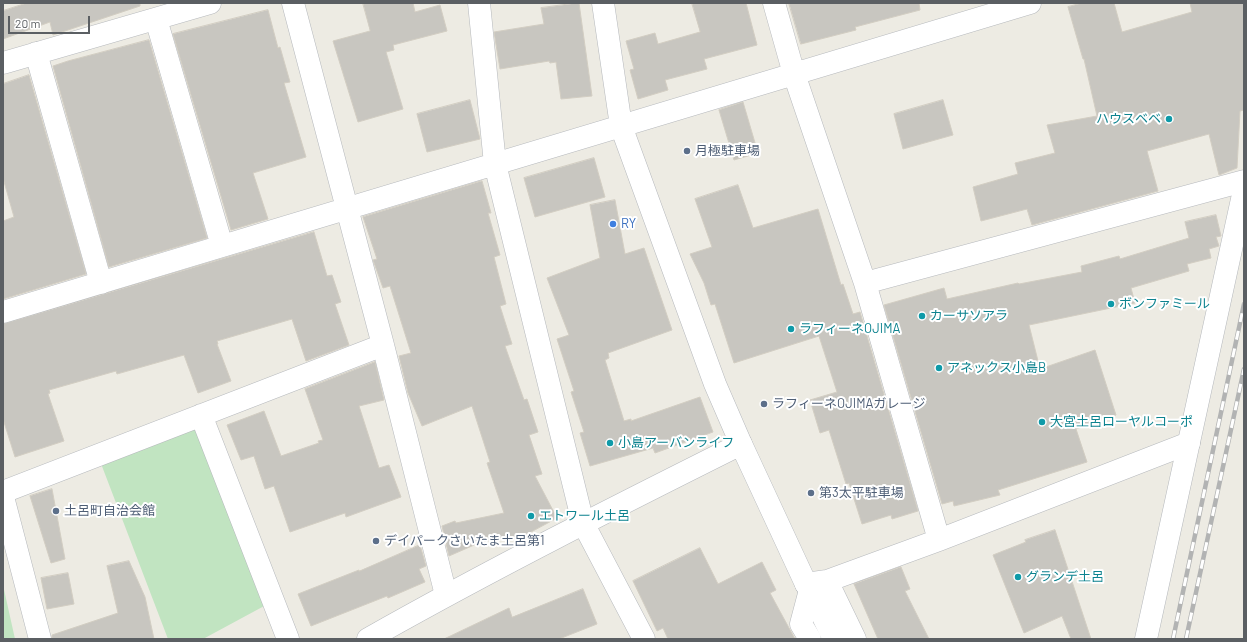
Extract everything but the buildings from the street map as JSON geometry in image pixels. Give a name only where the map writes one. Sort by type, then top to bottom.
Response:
[{"type":"street","points":[[3,63],[210,3]]},
{"type":"street","points":[[293,3],[383,345],[446,595]]},
{"type":"street","points":[[479,3],[495,164],[583,523],[644,639]]},
{"type":"street","points":[[603,3],[621,126],[716,384],[741,444],[814,585],[855,639]]},
{"type":"street","points":[[774,3],[794,74],[865,283],[939,540]]},
{"type":"street","points":[[3,312],[1030,3]]},
{"type":"street","points":[[156,19],[222,246]]},
{"type":"street","points":[[36,53],[101,283]]},
{"type":"street","points":[[865,283],[1244,181]]},
{"type":"street","points":[[1146,639],[1244,190]]},
{"type":"street","points":[[3,492],[383,345]]},
{"type":"street","points":[[201,415],[288,639]]},
{"type":"street","points":[[814,585],[939,540],[1189,443]]},
{"type":"street","points":[[368,639],[446,595],[583,523],[741,444]]},
{"type":"street","points":[[3,497],[40,639]]},
{"type":"street","points":[[814,585],[820,612],[834,639]]},
{"type":"street","points":[[810,639],[801,624],[814,585]]},
{"type":"green space","points":[[194,427],[266,605],[203,639],[168,639],[100,461]]},
{"type":"green space","points":[[3,585],[15,639],[3,639]]},
{"type":"railway","points":[[1173,639],[1244,304]]},
{"type":"railway","points":[[1186,639],[1244,369]]},
{"type":"place","name":"ハウスベベ","points":[[1169,119]]},
{"type":"place","name":"月極駐車場","points":[[687,151]]},
{"type":"place","name":"RY","points":[[613,224]]},
{"type":"place","name":"ボンファミール","points":[[1111,304]]},
{"type":"place","name":"カーサソアラ","points":[[922,316]]},
{"type":"place","name":"ラフィーネOJIMA","points":[[791,329]]},
{"type":"place","name":"アネックス小島B","points":[[939,368]]},
{"type":"place","name":"ラフィーネOJIMAガレージ","points":[[764,404]]},
{"type":"place","name":"大宮土呂ローヤルコーポ","points":[[1042,422]]},
{"type":"place","name":"小島アーバンライフ","points":[[610,443]]},
{"type":"place","name":"第3太平駐車場","points":[[811,493]]},
{"type":"place","name":"土呂町自治会館","points":[[56,511]]},
{"type":"place","name":"エトワール土呂","points":[[531,516]]},
{"type":"place","name":"デイパークさいたま土呂第1","points":[[376,541]]},
{"type":"place","name":"グランデ土呂","points":[[1018,577]]}]
